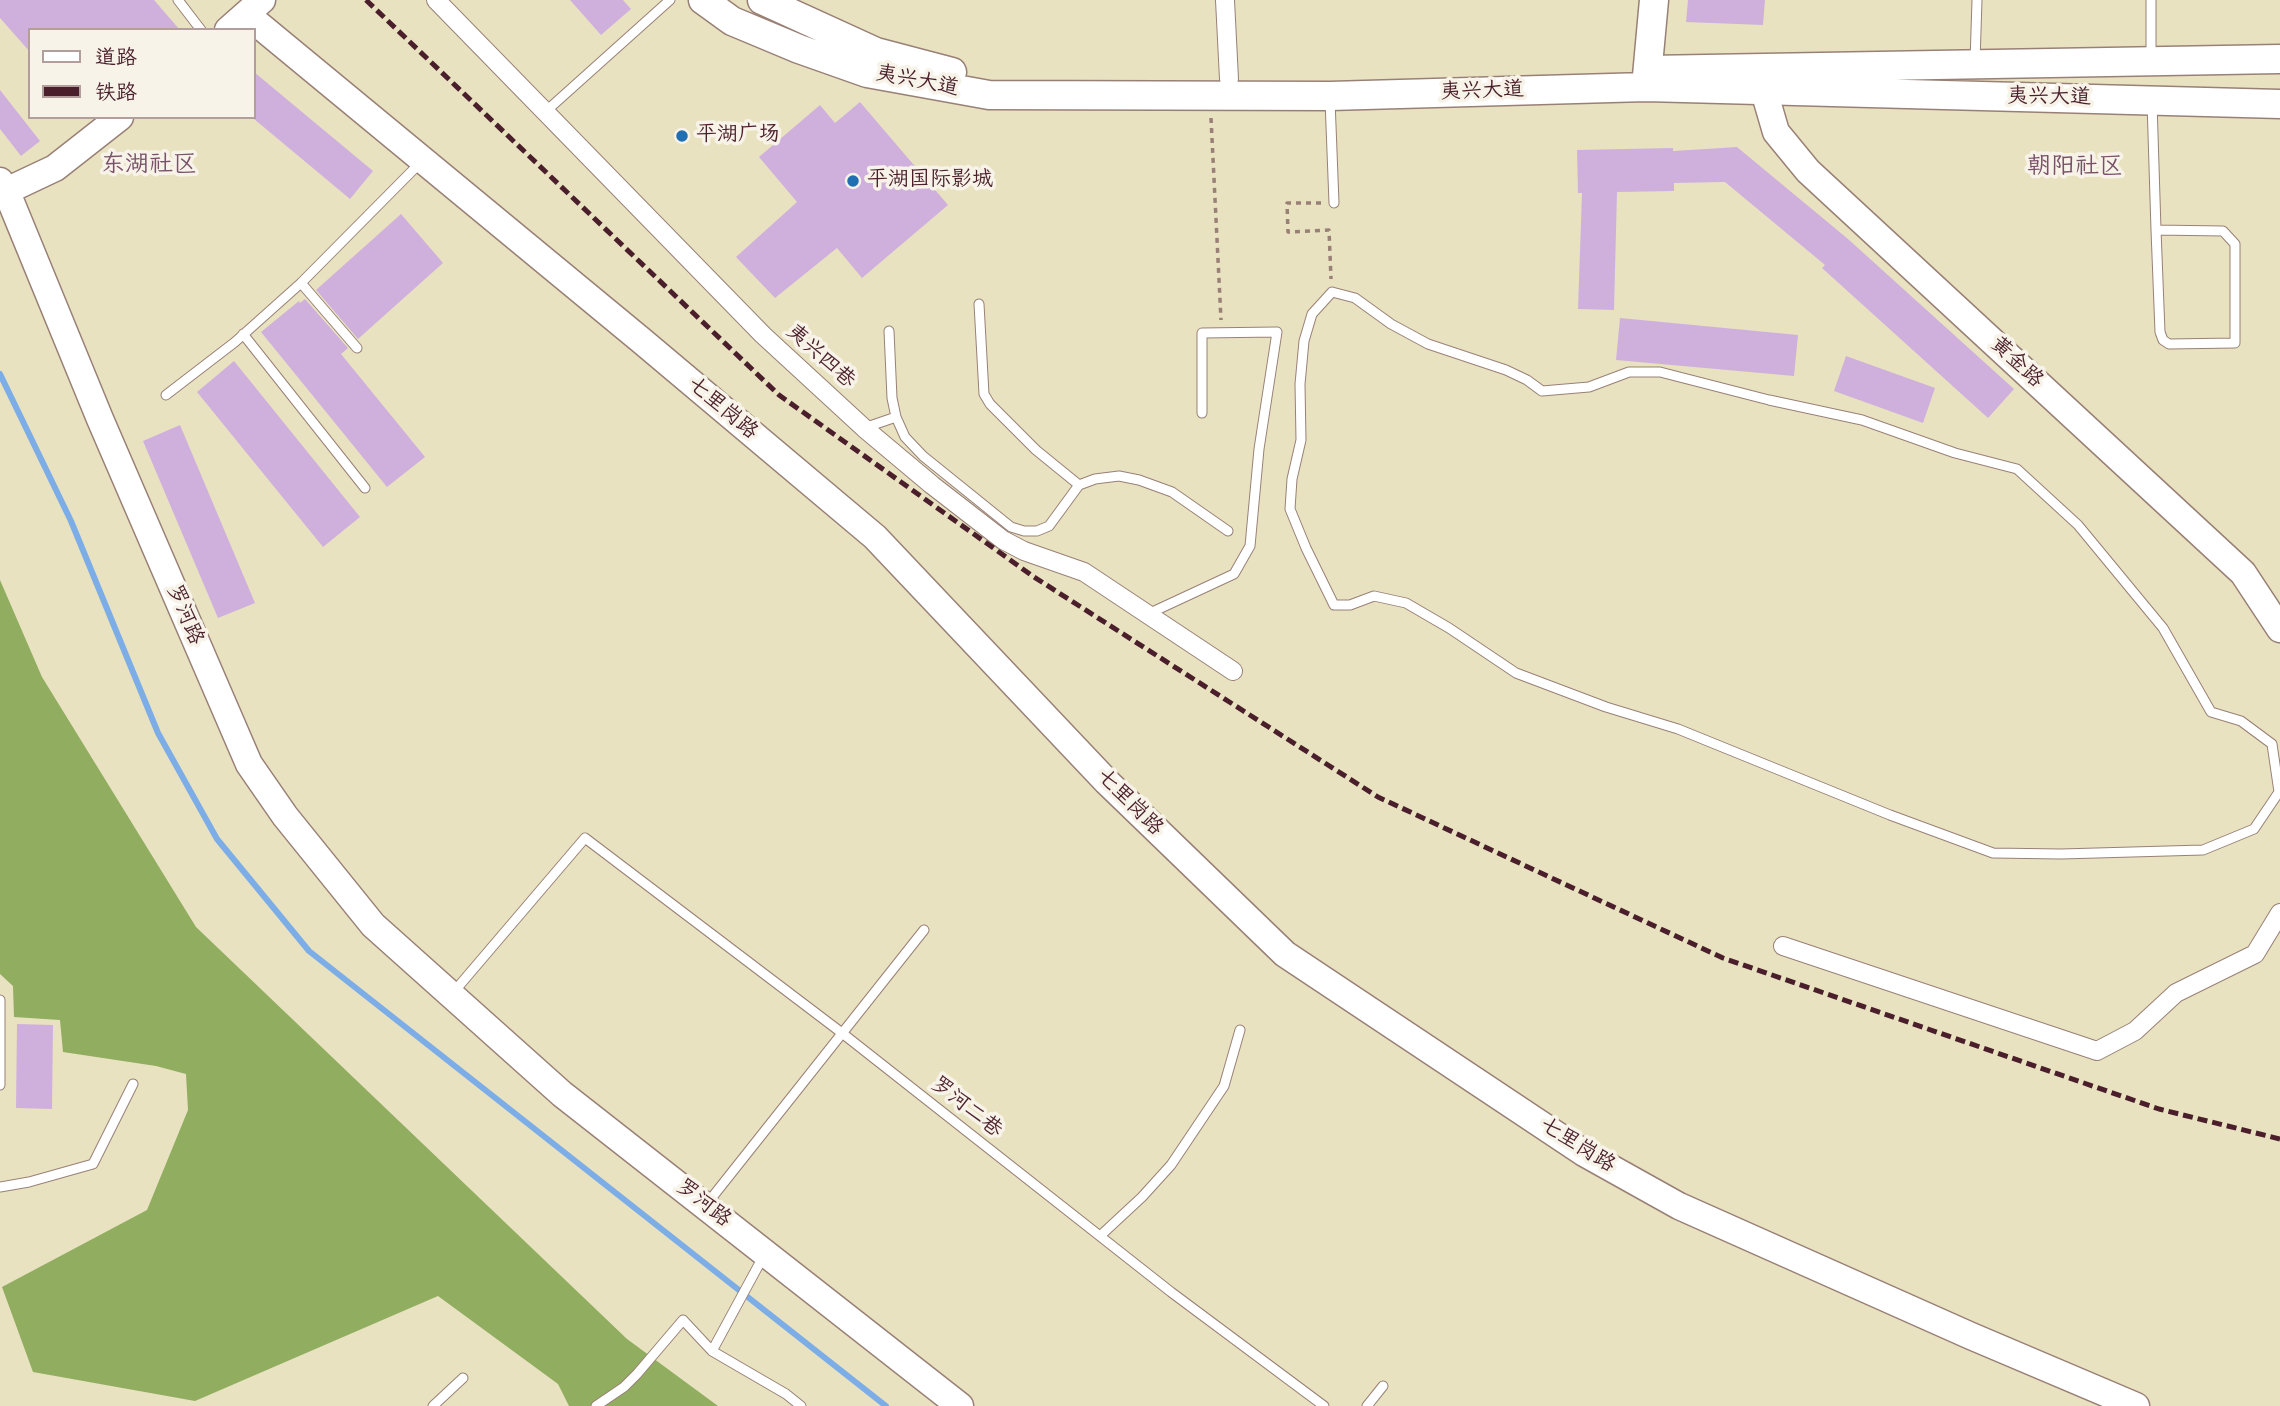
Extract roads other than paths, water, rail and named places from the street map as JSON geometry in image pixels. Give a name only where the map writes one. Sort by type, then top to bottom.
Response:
[{"type":"main road","name":"夷兴大道","points":[[703,0],[732,21],[867,73],[989,95],[1647,78],[1764,91],[2280,104]]},
{"type":"main road","name":"夷兴大道","points":[[762,0],[876,52],[940,70],[990,79],[1219,87],[1330,96],[1647,78],[1975,64],[2280,59]]},
{"type":"main road","points":[[1647,78],[1654,0]]},
{"type":"main road","name":"七里岗路","points":[[246,15],[875,537],[1107,782],[1285,954],[1584,1153],[1679,1206],[2136,1406]]},
{"type":"main road","name":"黄金路","points":[[1764,91],[1776,132],[1808,171],[2243,573],[2280,629]]},
{"type":"main road","points":[[2,188],[55,168],[117,119]]},
{"type":"main road","name":"罗河路","points":[[2,188],[249,764],[285,816],[373,925],[562,1094],[960,1406]]},
{"type":"main road","name":"罗河路","points":[[0,217],[85,425],[237,775],[265,818],[364,939],[451,995]]},
{"type":"street","name":"夷兴四巷","points":[[436,0],[763,335],[864,428],[1003,540],[1024,551],[1084,572],[1233,671]]},
{"type":"street","points":[[1219,87],[1225,0]]},
{"type":"street","points":[[1783,946],[2098,1051],[2135,1031],[2175,993],[2255,954],[2280,913]]},
{"type":"lane","points":[[178,0],[199,28]]},
{"type":"lane","points":[[544,113],[670,0]]},
{"type":"lane","points":[[1975,64],[1976,0]]},
{"type":"lane","points":[[2151,0],[2151,61]]},
{"type":"lane","points":[[1330,96],[1334,203]]},
{"type":"lane","points":[[2152,101],[2156,230],[2160,332],[2163,340],[2169,344],[2235,343],[2235,244],[2223,231],[2156,230]]},
{"type":"lane","points":[[166,395],[301,284],[422,161]]},
{"type":"lane","points":[[301,284],[357,348]]},
{"type":"lane","points":[[1332,292],[1355,298],[1391,324],[1427,344],[1506,370],[1542,391],[1589,387],[1629,372],[1660,372],[1862,420],[1955,453],[2017,469],[2078,525],[2163,628],[2211,712],[2241,721],[2276,742],[2279,792],[2253,829],[2203,850],[1993,853],[1890,815],[1678,729],[1606,707],[1516,673],[1406,603],[1374,596],[1350,605],[1335,605],[1290,509],[1292,479],[1301,440],[1300,384],[1304,341],[1312,314],[1332,292]]},
{"type":"lane","points":[[979,304],[984,394],[990,404],[1036,450],[1079,485]]},
{"type":"lane","points":[[889,331],[890,381],[896,417],[905,437],[923,456],[1011,527],[1037,531],[1049,526],[1079,485],[1095,479],[1119,476],[1172,492],[1227,531]]},
{"type":"lane","points":[[1148,614],[1234,574],[1250,546],[1259,449],[1277,332],[1202,333],[1202,413]]},
{"type":"lane","points":[[243,334],[365,488]]},
{"type":"lane","points":[[864,428],[896,417]]},
{"type":"lane","name":"罗河二巷","points":[[451,995],[585,838],[1324,1406]]},
{"type":"lane","points":[[705,1206],[924,930]]},
{"type":"lane","points":[[0,1000],[0,1085]]},
{"type":"lane","points":[[1100,1236],[1142,1197],[1171,1165],[1224,1086],[1240,1030]]},
{"type":"lane","points":[[0,1187],[29,1182],[93,1164],[133,1084]]},
{"type":"lane","points":[[712,1351],[765,1254]]},
{"type":"lane","points":[[596,1406],[638,1374],[683,1320],[712,1351],[786,1394],[800,1406]]},
{"type":"lane","points":[[433,1406],[463,1378]]},
{"type":"lane","points":[[1367,1406],[1383,1386]]},
{"type":"waterway","points":[[0,374],[71,521],[158,733],[217,839],[309,951],[886,1406]]},
{"type":"railway","points":[[366,0],[779,395],[1034,577],[1378,797],[1723,958],[2159,1109],[2280,1139]]},
{"type":"place","name":"平湖广场","points":[[682,136]]},
{"type":"place","name":"平湖国际影城","points":[[853,181]]},
{"type":"district","name":"东湖社区","points":[[149,166]]},
{"type":"district","name":"朝阳社区","points":[[2075,168]]}]
